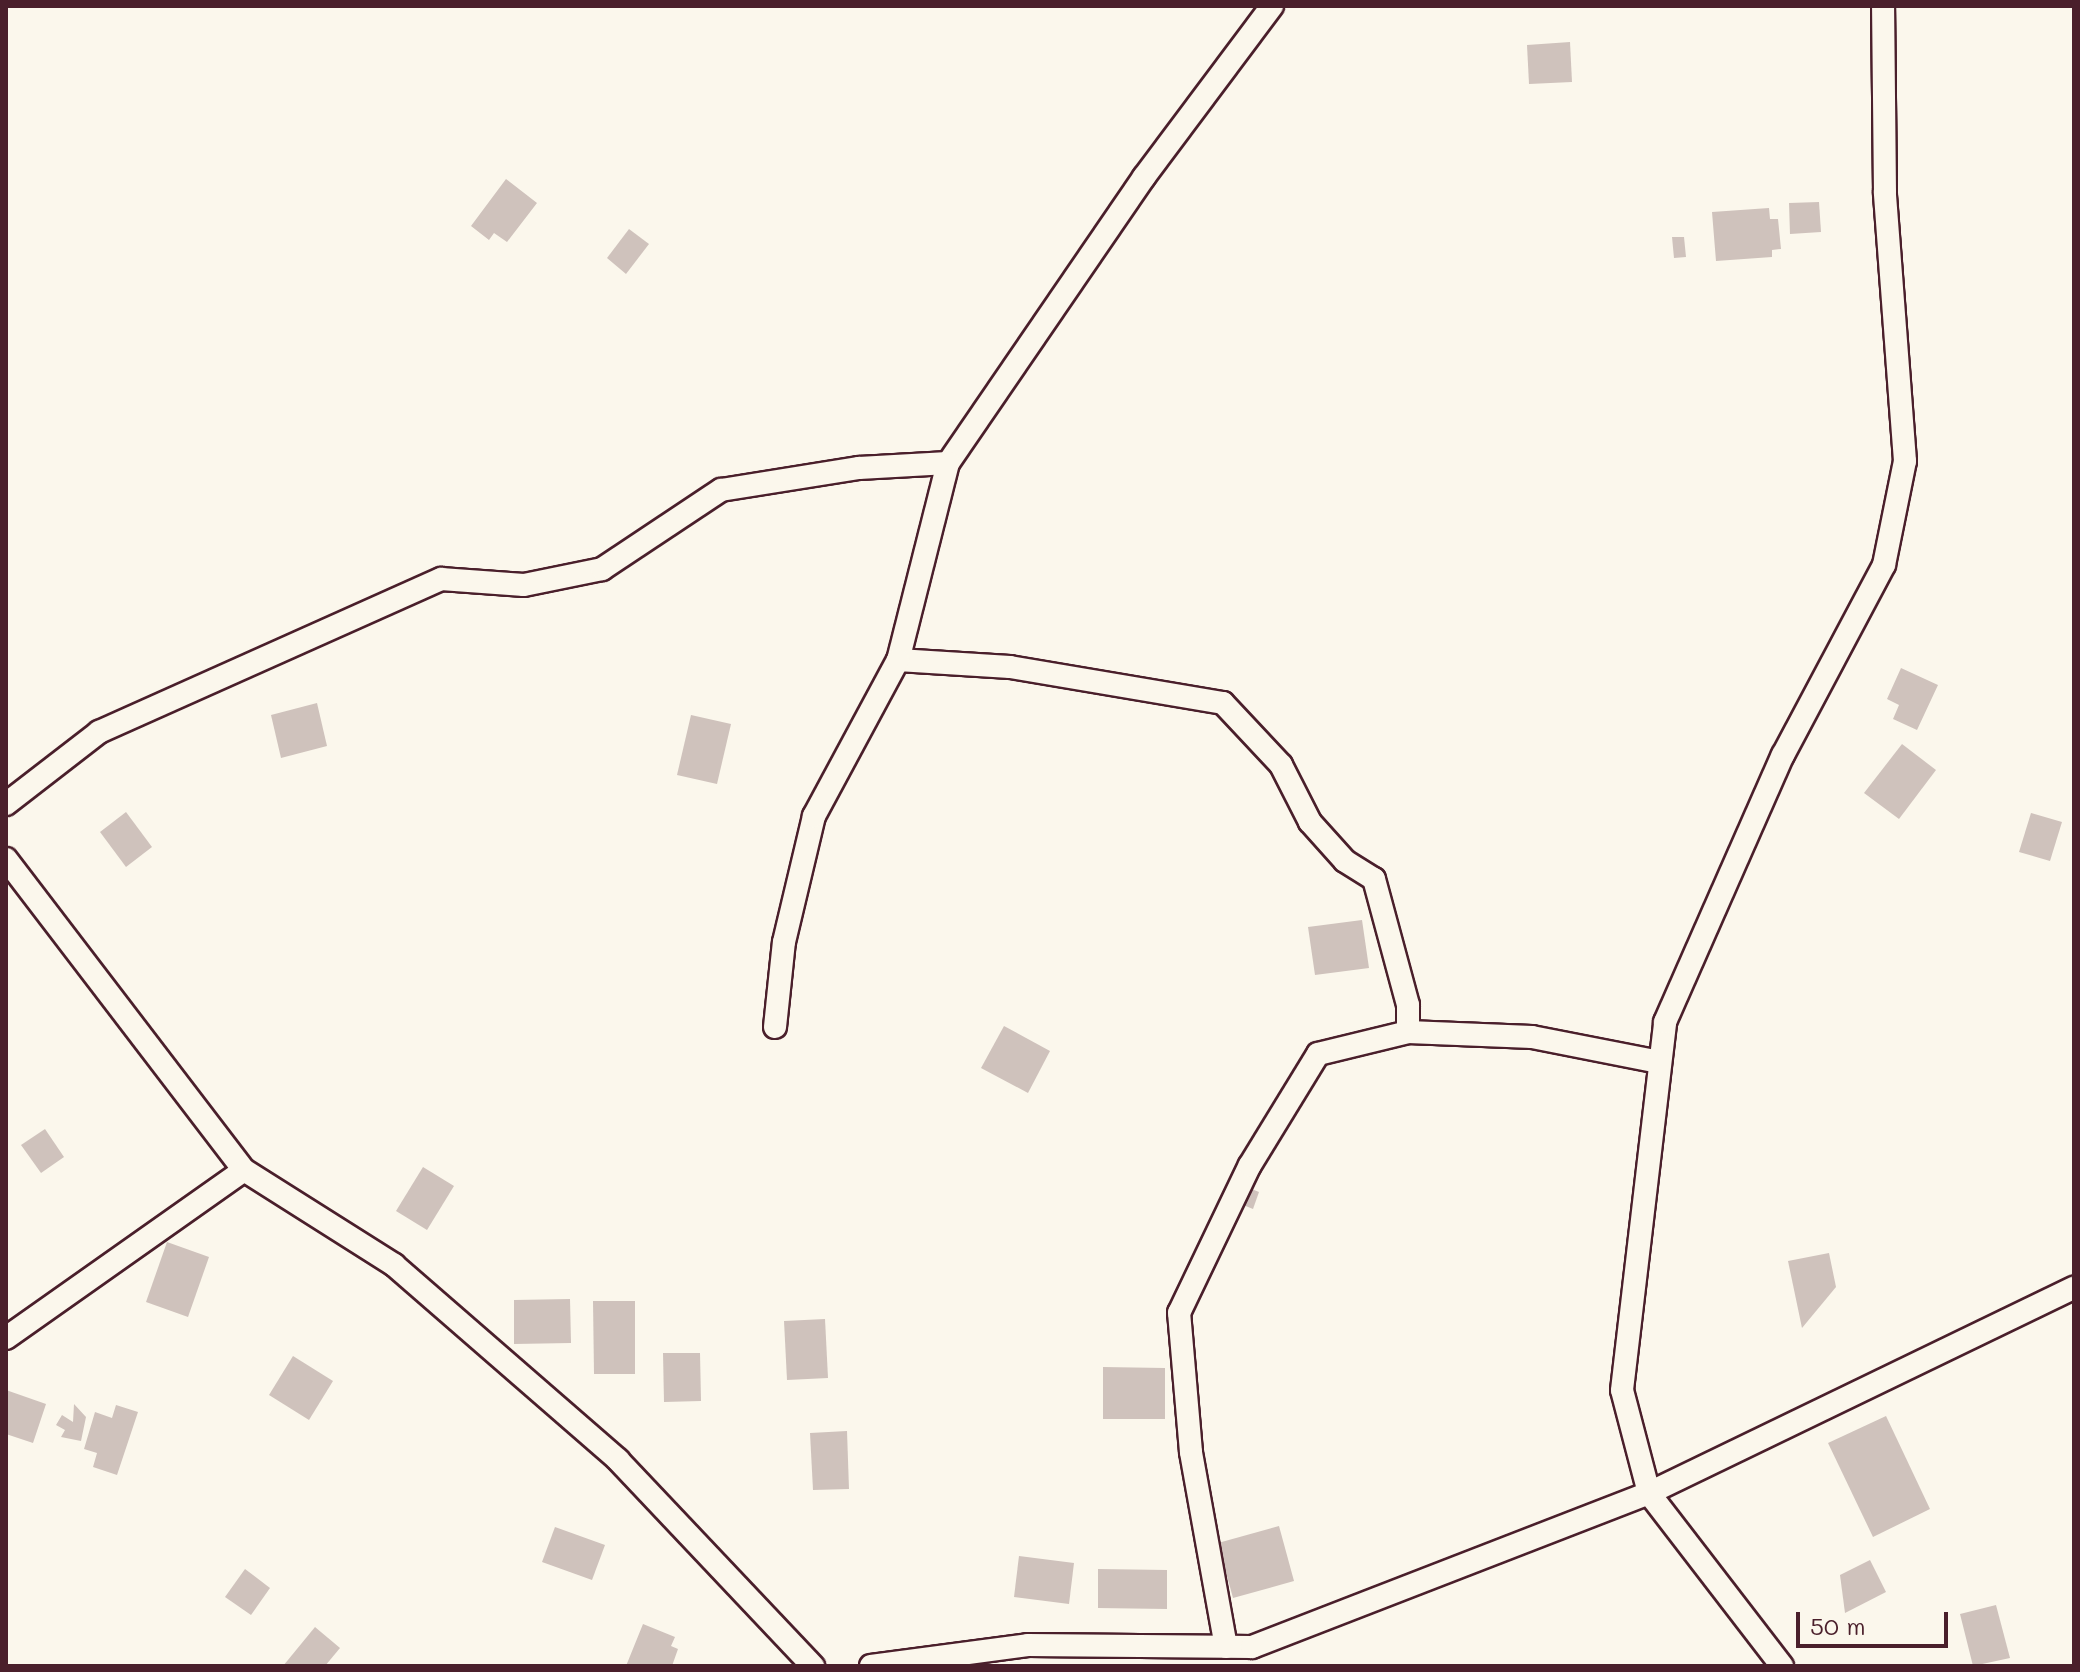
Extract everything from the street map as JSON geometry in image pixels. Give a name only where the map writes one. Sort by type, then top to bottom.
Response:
[{"type":"street","points":[[775,1027],[784,942],[814,816],[898,660],[948,463],[1144,177],[1272,6]]},
{"type":"street","points":[[1782,1666],[1649,1493],[1622,1390],[1665,1022],[1783,755],[1884,565],[1905,461],[1885,192],[1883,6]]},
{"type":"street","points":[[6,804],[99,732],[441,579],[524,585],[602,569],[721,490],[859,468],[948,463]]},
{"type":"street","points":[[898,660],[1010,667],[1223,703],[1281,765],[1310,822],[1345,861],[1374,879],[1408,1005],[1408,1032]]},
{"type":"street","points":[[6,859],[244,1170],[394,1265],[465,1326],[618,1460],[813,1666]]},
{"type":"street","points":[[1226,1647],[1191,1452],[1179,1313],[1250,1165],[1318,1054],[1408,1032],[1532,1037],[1659,1062]]},
{"type":"street","points":[[6,1338],[244,1170]]},
{"type":"street","points":[[871,1666],[1028,1645],[1226,1647],[1251,1656],[1649,1493],[2074,1288]]},
{"type":"building","points":[[1570,42],[1572,82],[1529,84],[1527,45]]},
{"type":"building","points":[[506,179],[537,203],[507,242],[494,233],[489,240],[471,226]]},
{"type":"building","points":[[1819,202],[1821,232],[1790,234],[1789,203]]},
{"type":"building","points":[[1769,208],[1770,219],[1778,219],[1781,249],[1772,250],[1772,257],[1716,261],[1712,212]]},
{"type":"building","points":[[629,229],[649,244],[626,274],[607,258]]},
{"type":"building","points":[[1672,237],[1684,237],[1686,257],[1674,258]]},
{"type":"building","points":[[1901,668],[1938,685],[1917,730],[1893,719],[1899,705],[1887,699]]},
{"type":"building","points":[[317,703],[327,746],[281,758],[271,715]]},
{"type":"building","points":[[691,715],[731,724],[717,784],[677,775]]},
{"type":"building","points":[[1902,744],[1936,770],[1899,819],[1864,793]]},
{"type":"building","points":[[126,812],[152,847],[126,867],[100,832]]},
{"type":"building","points":[[2031,813],[2062,822],[2050,861],[2019,852]]},
{"type":"building","points":[[1362,920],[1369,968],[1315,975],[1308,927]]},
{"type":"building","points":[[1004,1026],[1050,1051],[1028,1093],[981,1068]]},
{"type":"building","points":[[45,1129],[64,1157],[41,1173],[21,1145]]},
{"type":"building","points":[[423,1167],[454,1186],[427,1230],[396,1211]]},
{"type":"building","points":[[1242,1185],[1259,1192],[1253,1209],[1236,1202]]},
{"type":"building","points":[[167,1242],[209,1257],[188,1317],[146,1302]]},
{"type":"building","points":[[1829,1253],[1836,1287],[1802,1328],[1788,1261]]},
{"type":"building","points":[[570,1299],[571,1343],[514,1344],[514,1300]]},
{"type":"building","points":[[593,1301],[635,1301],[635,1374],[594,1374]]},
{"type":"building","points":[[825,1319],[828,1378],[787,1380],[784,1321]]},
{"type":"building","points":[[663,1353],[700,1353],[701,1401],[664,1402]]},
{"type":"building","points":[[293,1356],[333,1381],[309,1420],[269,1395]]},
{"type":"building","points":[[1103,1367],[1165,1368],[1165,1419],[1103,1419]]},
{"type":"building","points":[[6,1390],[46,1404],[33,1443],[6,1434]]},
{"type":"building","points":[[74,1404],[86,1417],[81,1441],[61,1437],[65,1430],[56,1425],[62,1415],[73,1422]]},
{"type":"building","points":[[116,1405],[138,1412],[117,1475],[93,1467],[97,1453],[84,1449],[95,1412],[112,1418]]},
{"type":"building","points":[[1886,1416],[1930,1509],[1873,1537],[1828,1443]]},
{"type":"building","points":[[847,1431],[849,1489],[813,1490],[810,1433]]},
{"type":"building","points":[[1279,1526],[1294,1581],[1233,1598],[1218,1543]]},
{"type":"building","points":[[555,1527],[605,1545],[592,1580],[542,1562]]},
{"type":"building","points":[[1019,1556],[1074,1563],[1069,1604],[1014,1597]]},
{"type":"building","points":[[1870,1560],[1886,1592],[1845,1613],[1840,1575]]},
{"type":"building","points":[[245,1569],[270,1588],[251,1615],[225,1597]]},
{"type":"building","points":[[1098,1569],[1167,1570],[1167,1609],[1098,1608]]},
{"type":"building","points":[[1996,1605],[2010,1658],[1973,1666],[1960,1614]]},
{"type":"building","points":[[643,1624],[675,1637],[671,1646],[678,1649],[672,1666],[626,1666]]},
{"type":"building","points":[[315,1627],[340,1648],[325,1666],[283,1666]]}]
